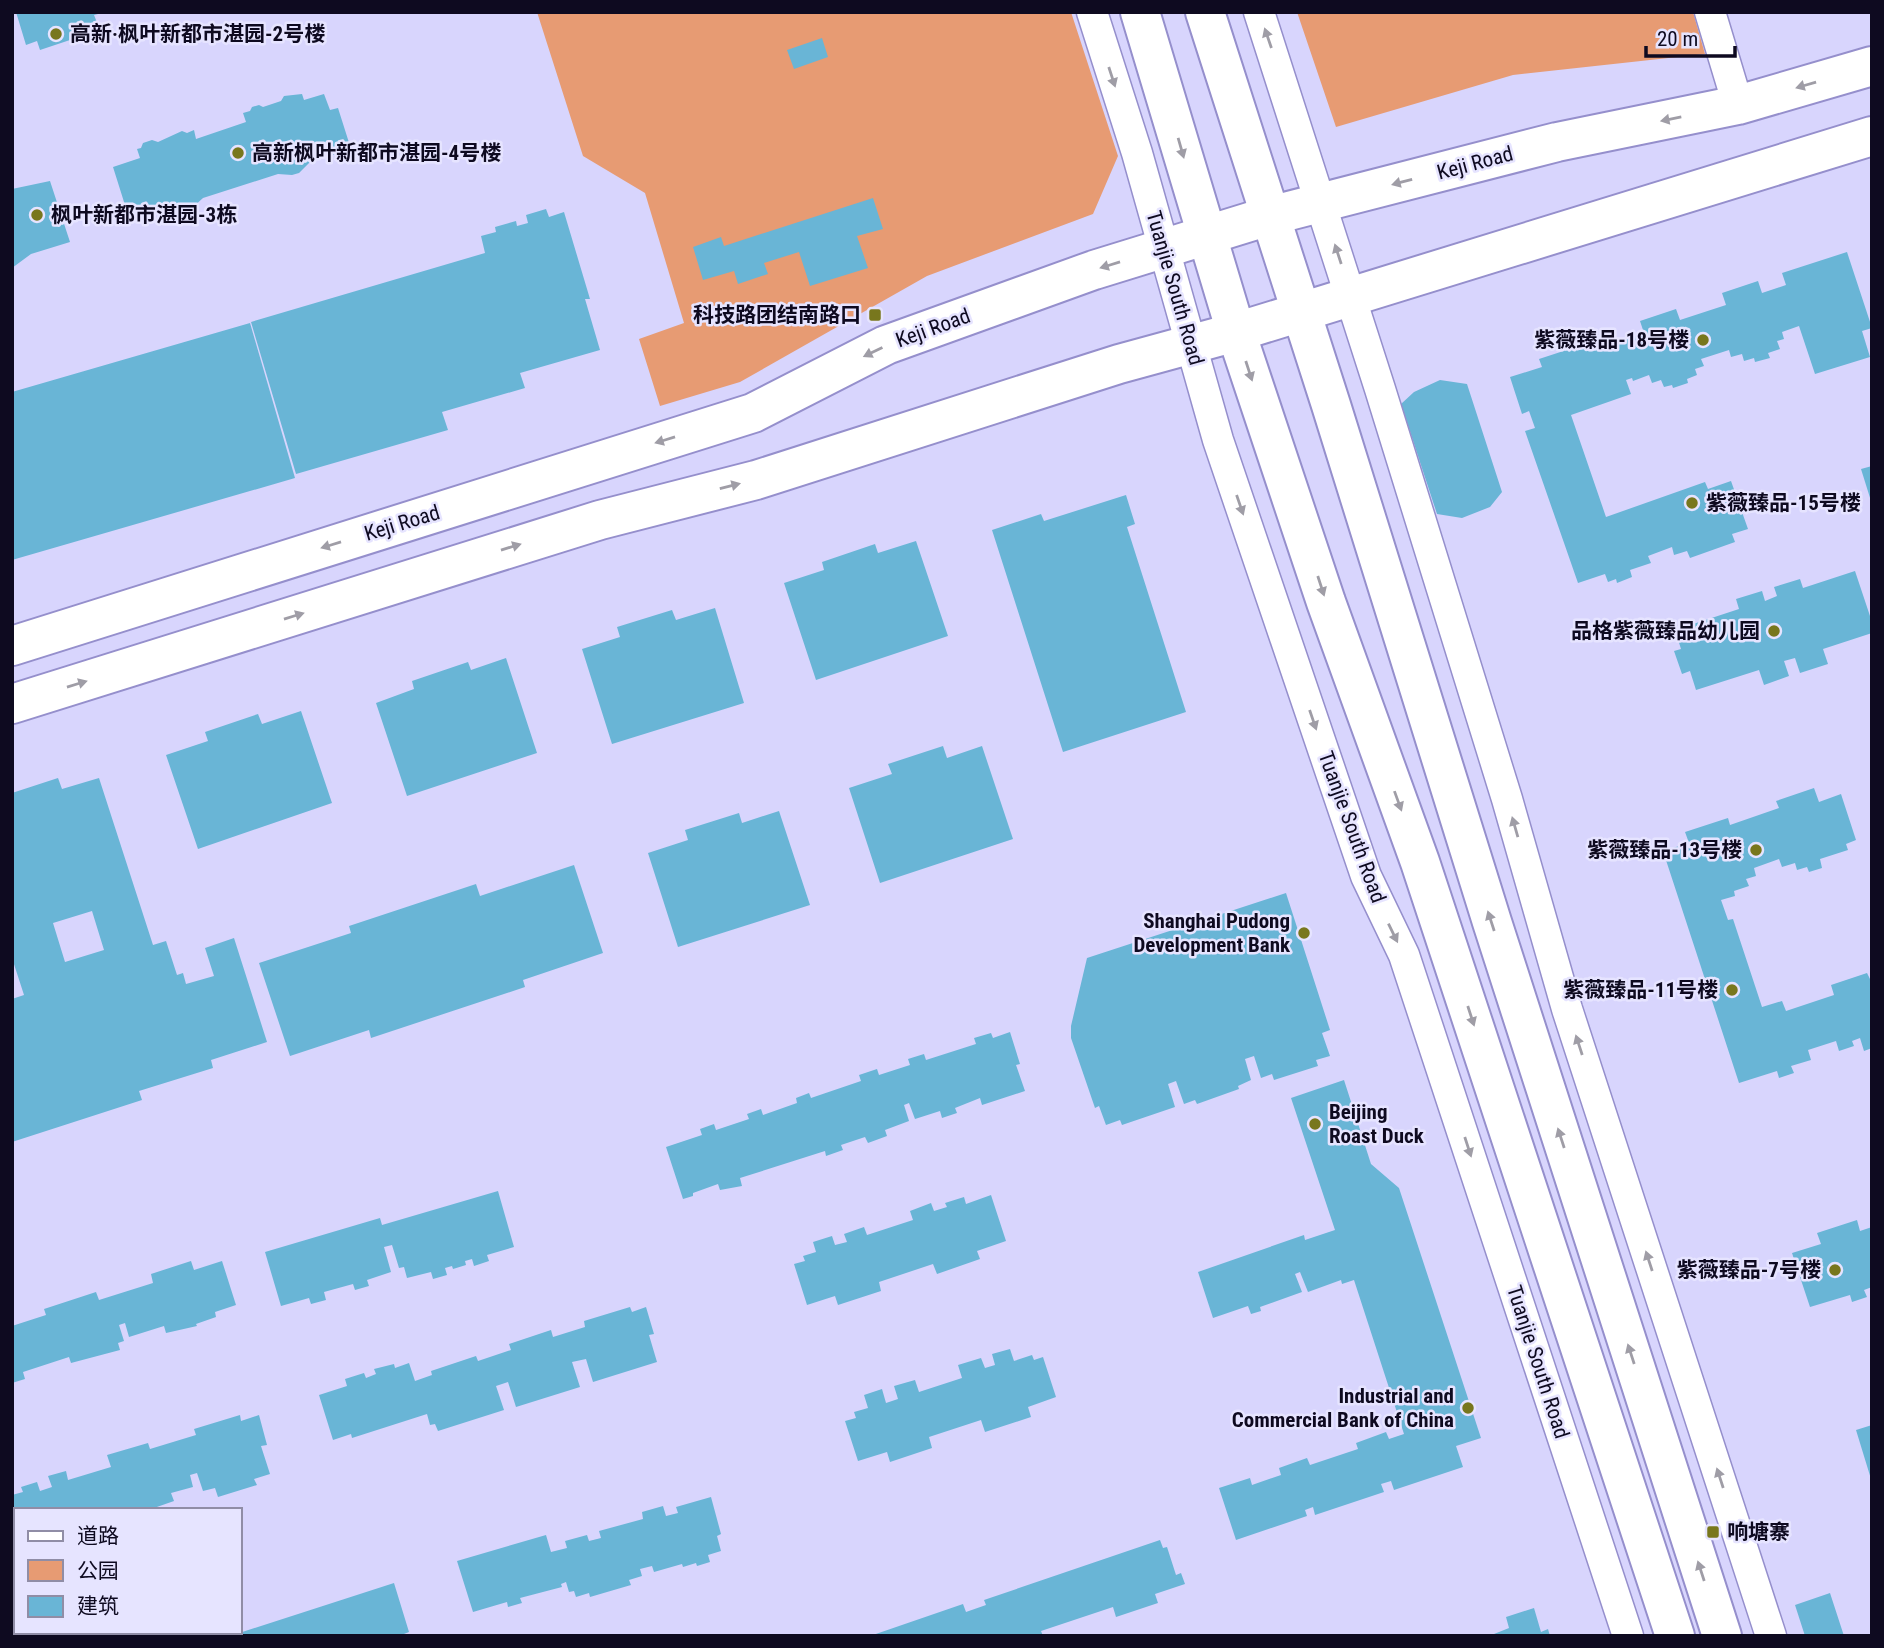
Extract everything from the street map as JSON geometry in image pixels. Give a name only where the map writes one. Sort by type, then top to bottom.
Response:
[{"type":"main road","name":"Tuanjie South Road","points":[[1140,12],[1205,236],[1236,332],[1326,602],[1425,875],[1675,1636]]},
{"type":"main road","points":[[1205,12],[1492,922],[1722,1636]]},
{"type":"main road","name":"Keji Road","points":[[12,646],[753,413],[886,345],[1094,270],[1164,248],[1269,216],[1557,142],[1738,105],[1872,66]]},
{"type":"main road","points":[[12,704],[600,520],[757,480],[1119,364],[1300,313],[1872,136]]},
{"type":"street","name":"Tuanjie South Road","points":[[1091,12],[1137,153],[1218,440],[1366,876],[1404,955],[1628,1636]]},
{"type":"street","points":[[1259,12],[1351,296],[1507,799],[1567,1009],[1771,1636]]},
{"type":"street","points":[[1710,12],[1738,105]]},
{"type":"green space","points":[[537,12],[1071,12],[1118,156],[1093,214],[927,276],[740,382],[660,406],[639,339],[684,323],[645,193],[583,156]]},
{"type":"green space","points":[[1297,12],[1693,12],[1705,54],[1513,75],[1336,127]]},
{"type":"building","name":"高新·枫叶新都市湛园-2号楼","points":[[16,12],[102,13],[94,15],[100,30],[40,50],[37,41],[26,45]]},
{"type":"building","points":[[822,38],[828,57],[794,69],[787,50]]},
{"type":"building","name":"高新枫叶新都市湛园-4号楼","points":[[302,94],[304,100],[324,94],[330,110],[338,108],[351,149],[310,162],[299,173],[278,174],[203,198],[192,208],[170,208],[130,221],[113,167],[140,158],[137,149],[141,148],[143,143],[152,140],[158,142],[182,131],[187,133],[194,130],[196,139],[246,122],[243,113],[250,111],[252,107],[263,107],[281,101],[284,96]]},
{"type":"building","name":"枫叶新都市湛园-3栋","points":[[50,181],[70,242],[31,254],[12,268],[12,189]]},
{"type":"building","points":[[873,198],[883,229],[857,236],[868,268],[810,286],[799,252],[764,263],[768,274],[738,284],[734,271],[703,280],[693,247],[721,237],[724,246]]},
{"type":"building","points":[[546,209],[549,217],[564,212],[590,299],[585,299],[600,350],[520,373],[525,388],[442,412],[448,430],[296,474],[251,322],[485,253],[481,236],[496,232],[495,227],[516,221],[517,226],[528,223],[526,215]]},
{"type":"building","points":[[1847,252],[1872,328],[1862,331],[1870,357],[1815,374],[1799,326],[1782,332],[1784,339],[1777,341],[1780,349],[1768,353],[1770,358],[1755,362],[1754,358],[1744,361],[1742,354],[1731,357],[1729,350],[1701,359],[1704,366],[1695,369],[1697,375],[1687,379],[1688,383],[1673,388],[1672,385],[1664,387],[1661,380],[1652,383],[1649,375],[1633,381],[1632,378],[1626,380],[1631,394],[1571,415],[1606,517],[1705,482],[1708,489],[1731,481],[1748,529],[1732,534],[1735,542],[1690,558],[1687,551],[1674,555],[1672,547],[1648,556],[1651,563],[1630,570],[1632,577],[1617,583],[1616,579],[1608,582],[1605,574],[1578,583],[1525,431],[1535,428],[1529,411],[1522,414],[1510,377],[1542,367],[1539,359],[1588,343],[1591,351],[1644,333],[1640,321],[1676,309],[1680,320],[1726,305],[1722,293],[1758,281],[1762,293],[1786,285],[1782,273]]},
{"type":"building","points":[[250,323],[295,478],[12,560],[12,392]]},
{"type":"building","points":[[1440,380],[1467,384],[1502,492],[1490,507],[1462,518],[1437,514],[1401,404],[1414,392]]},
{"type":"building","points":[[1872,466],[1872,501],[1871,501],[1861,469]]},
{"type":"building","points":[[1126,495],[1135,524],[1127,527],[1186,712],[1063,752],[992,530],[1041,514],[1044,521]]},
{"type":"building","points":[[916,541],[948,636],[816,680],[784,583],[824,570],[822,562],[875,544],[878,553]]},
{"type":"building","name":"品格紫薇臻品幼儿园","points":[[1855,571],[1872,622],[1872,633],[1823,649],[1828,664],[1800,673],[1795,658],[1784,661],[1789,676],[1764,685],[1759,670],[1696,690],[1690,671],[1682,674],[1674,651],[1681,649],[1675,630],[1739,609],[1736,599],[1762,591],[1765,601],[1777,596],[1774,587],[1800,579],[1803,588]]},
{"type":"building","points":[[715,608],[744,703],[612,744],[582,649],[620,637],[617,627],[672,610],[676,620]]},
{"type":"building","points":[[506,658],[537,753],[407,796],[376,703],[414,689],[412,681],[468,662],[471,670]]},
{"type":"building","points":[[301,711],[332,803],[198,849],[166,755],[208,741],[205,732],[258,714],[262,724]]},
{"type":"building","points":[[943,746],[947,758],[982,746],[1013,839],[880,883],[849,788],[892,774],[888,764]]},
{"type":"building","points":[[58,778],[62,789],[99,778],[153,945],[166,941],[177,975],[183,973],[186,984],[214,976],[205,948],[234,938],[267,1042],[211,1060],[213,1068],[139,1091],[142,1100],[12,1142],[12,999],[24,995],[12,958],[12,793]],"holes":[[[92,911],[104,950],[65,962],[53,923]]]},
{"type":"building","points":[[1814,788],[1819,802],[1841,794],[1856,840],[1846,844],[1848,850],[1820,859],[1822,868],[1809,872],[1807,867],[1797,870],[1795,863],[1782,867],[1779,859],[1754,868],[1756,876],[1746,879],[1749,886],[1734,891],[1735,896],[1721,900],[1728,920],[1733,919],[1762,1007],[1782,1001],[1786,1011],[1834,995],[1831,985],[1867,973],[1872,983],[1872,1048],[1864,1051],[1860,1038],[1852,1041],[1854,1046],[1839,1051],[1836,1041],[1808,1050],[1811,1060],[1791,1066],[1794,1073],[1779,1078],[1777,1071],[1739,1083],[1663,851],[1689,843],[1685,832],[1728,818],[1730,825],[1779,808],[1776,801]]},
{"type":"building","points":[[779,811],[810,905],[678,947],[648,853],[688,840],[685,830],[739,813],[742,823]]},
{"type":"building","points":[[574,865],[603,953],[523,980],[525,987],[371,1038],[369,1030],[290,1056],[259,963],[351,933],[349,926],[476,884],[480,896]]},
{"type":"building","points":[[1286,893],[1330,1030],[1322,1033],[1330,1056],[1316,1060],[1318,1066],[1274,1080],[1272,1074],[1261,1078],[1254,1056],[1245,1059],[1251,1080],[1238,1086],[1239,1089],[1197,1104],[1195,1100],[1184,1104],[1176,1081],[1168,1084],[1175,1107],[1122,1125],[1120,1120],[1106,1125],[1099,1106],[1095,1108],[1071,1038],[1071,1026],[1087,958]]},
{"type":"building","points":[[1010,1032],[1020,1064],[1016,1065],[1025,1091],[982,1105],[980,1098],[955,1108],[957,1113],[942,1118],[940,1111],[915,1119],[909,1103],[904,1105],[909,1121],[885,1130],[887,1136],[868,1143],[865,1137],[841,1145],[843,1150],[826,1156],[825,1151],[740,1178],[742,1186],[720,1190],[718,1184],[683,1199],[666,1147],[702,1135],[700,1129],[714,1124],[716,1130],[749,1119],[747,1114],[761,1109],[763,1115],[797,1103],[796,1098],[809,1093],[811,1098],[861,1081],[859,1075],[877,1069],[879,1075],[910,1065],[908,1059],[924,1054],[926,1060],[976,1044],[974,1038],[991,1033],[993,1038]]},
{"type":"building","points":[[1344,1080],[1371,1164],[1399,1188],[1481,1438],[1456,1446],[1463,1467],[1394,1490],[1391,1481],[1381,1484],[1384,1492],[1315,1515],[1313,1507],[1305,1510],[1307,1516],[1236,1540],[1219,1488],[1250,1478],[1252,1485],[1281,1475],[1279,1468],[1307,1458],[1310,1465],[1358,1449],[1356,1443],[1386,1432],[1389,1439],[1404,1434],[1354,1280],[1342,1284],[1341,1280],[1308,1292],[1300,1272],[1295,1274],[1302,1292],[1260,1307],[1261,1311],[1251,1314],[1248,1306],[1213,1318],[1198,1272],[1304,1235],[1305,1240],[1335,1230],[1291,1098]]},
{"type":"building","points":[[498,1191],[514,1247],[487,1255],[489,1261],[474,1266],[472,1259],[465,1261],[466,1265],[453,1269],[452,1266],[445,1268],[447,1275],[433,1279],[431,1272],[407,1278],[404,1267],[399,1268],[392,1245],[384,1247],[391,1272],[367,1280],[369,1286],[355,1290],[353,1284],[324,1292],[326,1300],[311,1304],[309,1298],[281,1306],[265,1252],[380,1218],[382,1225]]},
{"type":"building","points":[[991,1195],[1006,1241],[977,1251],[980,1259],[937,1274],[933,1264],[879,1282],[881,1291],[838,1305],[835,1296],[807,1305],[794,1264],[805,1261],[803,1256],[816,1252],[813,1242],[832,1236],[835,1245],[847,1242],[844,1234],[864,1227],[867,1235],[913,1220],[910,1211],[931,1203],[934,1211],[947,1207],[945,1203],[964,1197],[966,1204]]},
{"type":"building","name":"紫薇臻品-7号楼","points":[[1857,1220],[1860,1231],[1872,1227],[1872,1287],[1864,1290],[1867,1297],[1852,1302],[1850,1295],[1810,1307],[1792,1253],[1821,1244],[1817,1233]]},
{"type":"building","points":[[191,1261],[194,1270],[222,1261],[236,1305],[215,1312],[216,1317],[196,1324],[197,1326],[166,1333],[164,1326],[129,1337],[125,1323],[119,1325],[124,1341],[118,1343],[120,1350],[71,1363],[69,1357],[23,1372],[25,1379],[12,1383],[12,1326],[46,1315],[44,1309],[96,1292],[99,1300],[153,1283],[151,1274]]},
{"type":"building","points":[[630,1307],[632,1312],[646,1307],[654,1334],[649,1335],[657,1362],[593,1382],[586,1359],[572,1362],[580,1387],[516,1407],[508,1382],[496,1386],[504,1410],[438,1431],[435,1424],[430,1425],[427,1414],[352,1438],[351,1434],[333,1440],[319,1395],[347,1386],[345,1379],[364,1373],[366,1378],[376,1374],[374,1369],[394,1364],[395,1368],[409,1363],[415,1381],[432,1375],[431,1371],[476,1356],[478,1361],[511,1350],[509,1344],[551,1330],[553,1337],[585,1327],[584,1321]]},
{"type":"building","points":[[1010,1349],[1014,1361],[1032,1355],[1034,1360],[1043,1357],[1056,1397],[1028,1407],[1031,1417],[985,1432],[981,1420],[929,1437],[932,1448],[890,1462],[887,1452],[858,1461],[845,1421],[856,1418],[854,1412],[868,1408],[864,1395],[882,1389],[886,1403],[898,1399],[894,1386],[915,1380],[919,1392],[962,1378],[958,1365],[981,1358],[985,1368],[995,1365],[992,1354]]},
{"type":"building","points":[[240,1415],[241,1421],[259,1415],[267,1445],[261,1446],[270,1474],[254,1479],[257,1485],[218,1497],[215,1488],[203,1491],[197,1473],[190,1475],[193,1487],[171,1493],[174,1501],[154,1508],[14,1508],[14,1526],[12,1495],[23,1492],[21,1487],[37,1482],[40,1491],[52,1487],[48,1476],[66,1471],[68,1480],[111,1467],[107,1455],[148,1443],[150,1449],[196,1435],[194,1429]]},
{"type":"building","points":[[1872,1425],[1872,1479],[1871,1479],[1856,1430]]},
{"type":"building","points":[[711,1497],[721,1534],[717,1536],[721,1551],[708,1555],[710,1562],[683,1567],[682,1564],[654,1572],[652,1566],[640,1569],[642,1576],[629,1580],[631,1585],[590,1597],[589,1593],[576,1597],[574,1591],[569,1592],[566,1582],[561,1584],[562,1587],[520,1598],[522,1603],[508,1607],[507,1602],[473,1612],[457,1561],[546,1535],[551,1552],[567,1548],[565,1541],[587,1535],[589,1541],[601,1538],[599,1531],[643,1519],[642,1512],[663,1506],[666,1516],[678,1513],[676,1507]]},
{"type":"building","points":[[1160,1540],[1163,1548],[1167,1547],[1176,1575],[1181,1573],[1185,1584],[1155,1594],[1158,1603],[1116,1617],[1113,1607],[1041,1631],[1043,1636],[870,1636],[963,1604],[966,1612],[986,1605],[984,1600]]},
{"type":"building","points":[[394,1583],[409,1632],[399,1636],[230,1636]]},
{"type":"building","points":[[1830,1593],[1844,1636],[1805,1636],[1795,1605]]},
{"type":"building","points":[[1534,1608],[1541,1632],[1548,1629],[1550,1636],[1489,1636],[1509,1628],[1506,1617]]},
{"type":"place","name":"高新·枫叶新都市湛园-2号楼","points":[[56,34]]},
{"type":"place","name":"高新枫叶新都市湛园-4号楼","points":[[238,153]]},
{"type":"place","name":"枫叶新都市湛园-3栋","points":[[37,215]]},
{"type":"place","name":"科技路团结南路口","points":[[875,315]]},
{"type":"place","name":"紫薇臻品-18号楼","points":[[1703,340]]},
{"type":"place","name":"紫薇臻品-15号楼","points":[[1692,503]]},
{"type":"place","name":"品格紫薇臻品幼儿园","points":[[1774,631]]},
{"type":"place","name":"紫薇臻品-13号楼","points":[[1756,850]]},
{"type":"place","name":"Shanghai Pudong Development Bank","points":[[1304,933]]},
{"type":"place","name":"紫薇臻品-11号楼","points":[[1732,990]]},
{"type":"place","name":"Beijing Roast Duck","points":[[1315,1124]]},
{"type":"place","name":"紫薇臻品-7号楼","points":[[1835,1270]]},
{"type":"place","name":"Industrial and Commercial Bank of China","points":[[1468,1408]]},
{"type":"place","name":"响塘寨","points":[[1713,1532]]}]
